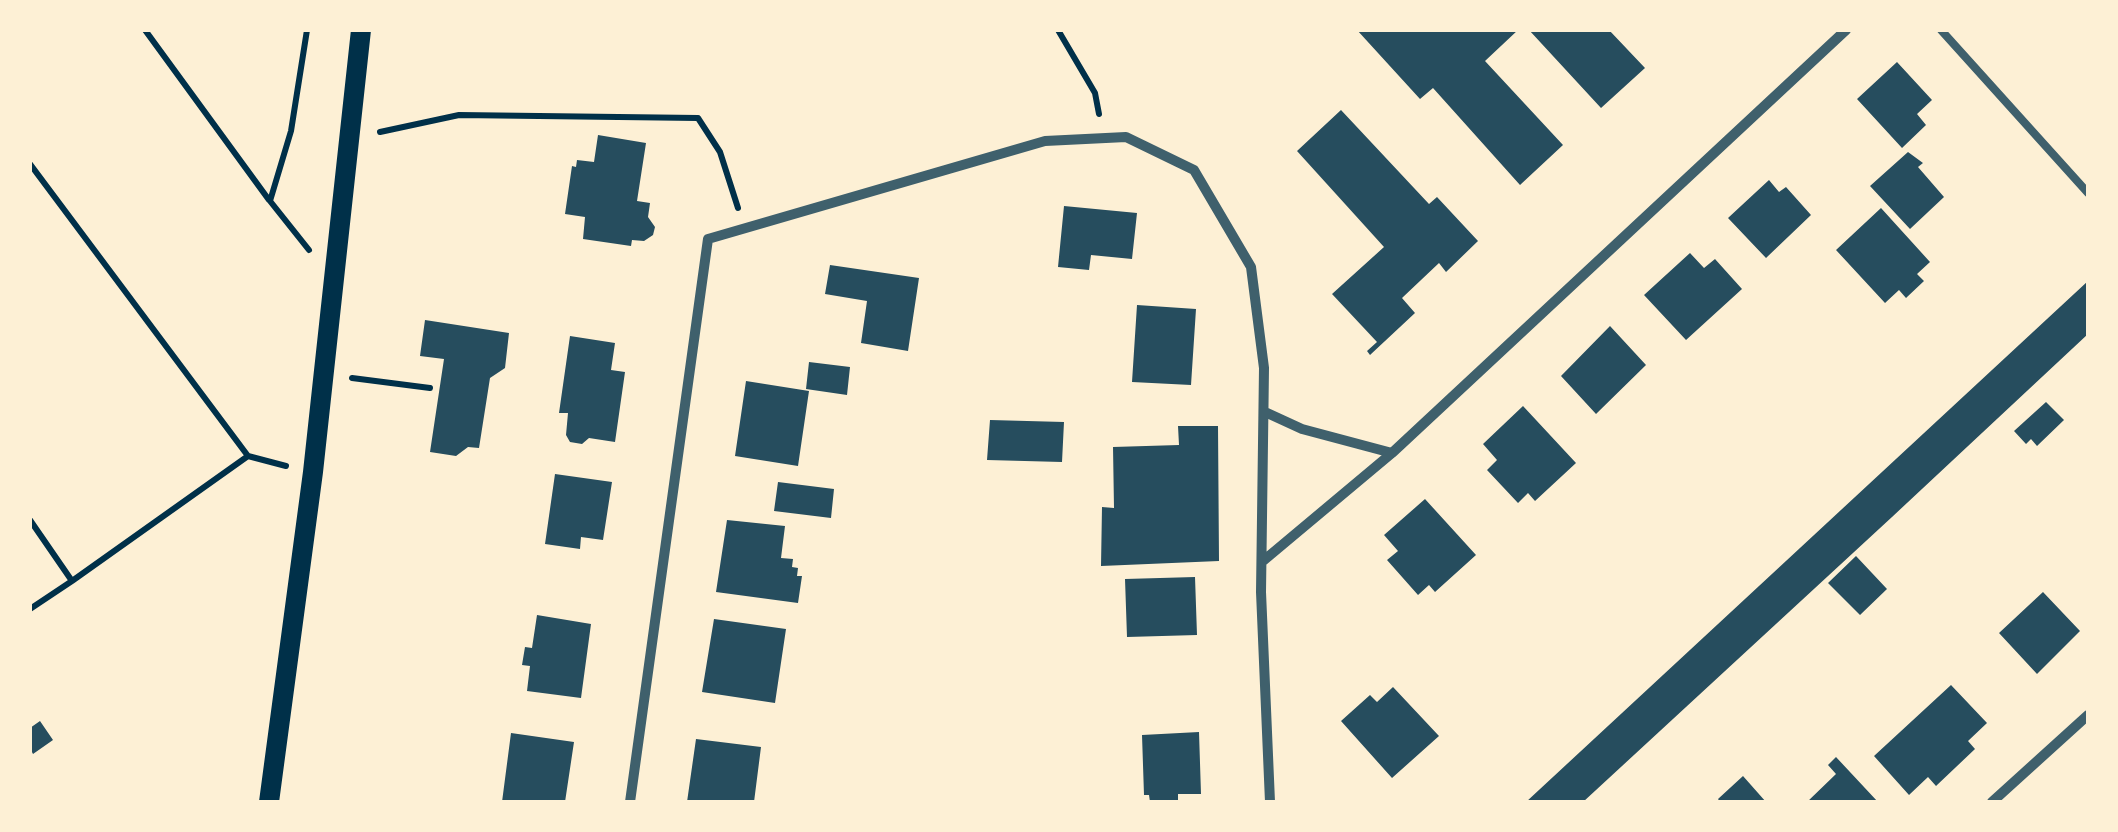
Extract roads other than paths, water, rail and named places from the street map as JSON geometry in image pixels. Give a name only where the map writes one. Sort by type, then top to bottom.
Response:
[{"type":"main road","points":[[268,802],[313,472],[361,30]]},
{"type":"street","points":[[1263,561],[1392,453],[1846,30]]},
{"type":"street","points":[[630,802],[708,239],[1045,141],[1126,137],[1194,170],[1251,267],[1264,368],[1263,561],[1270,802]]},
{"type":"street","points":[[1265,412],[1302,429],[1392,453]]},
{"type":"street","points":[[1992,802],[2088,716]]},
{"type":"lane","points":[[1941,30],[2088,193]]}]
